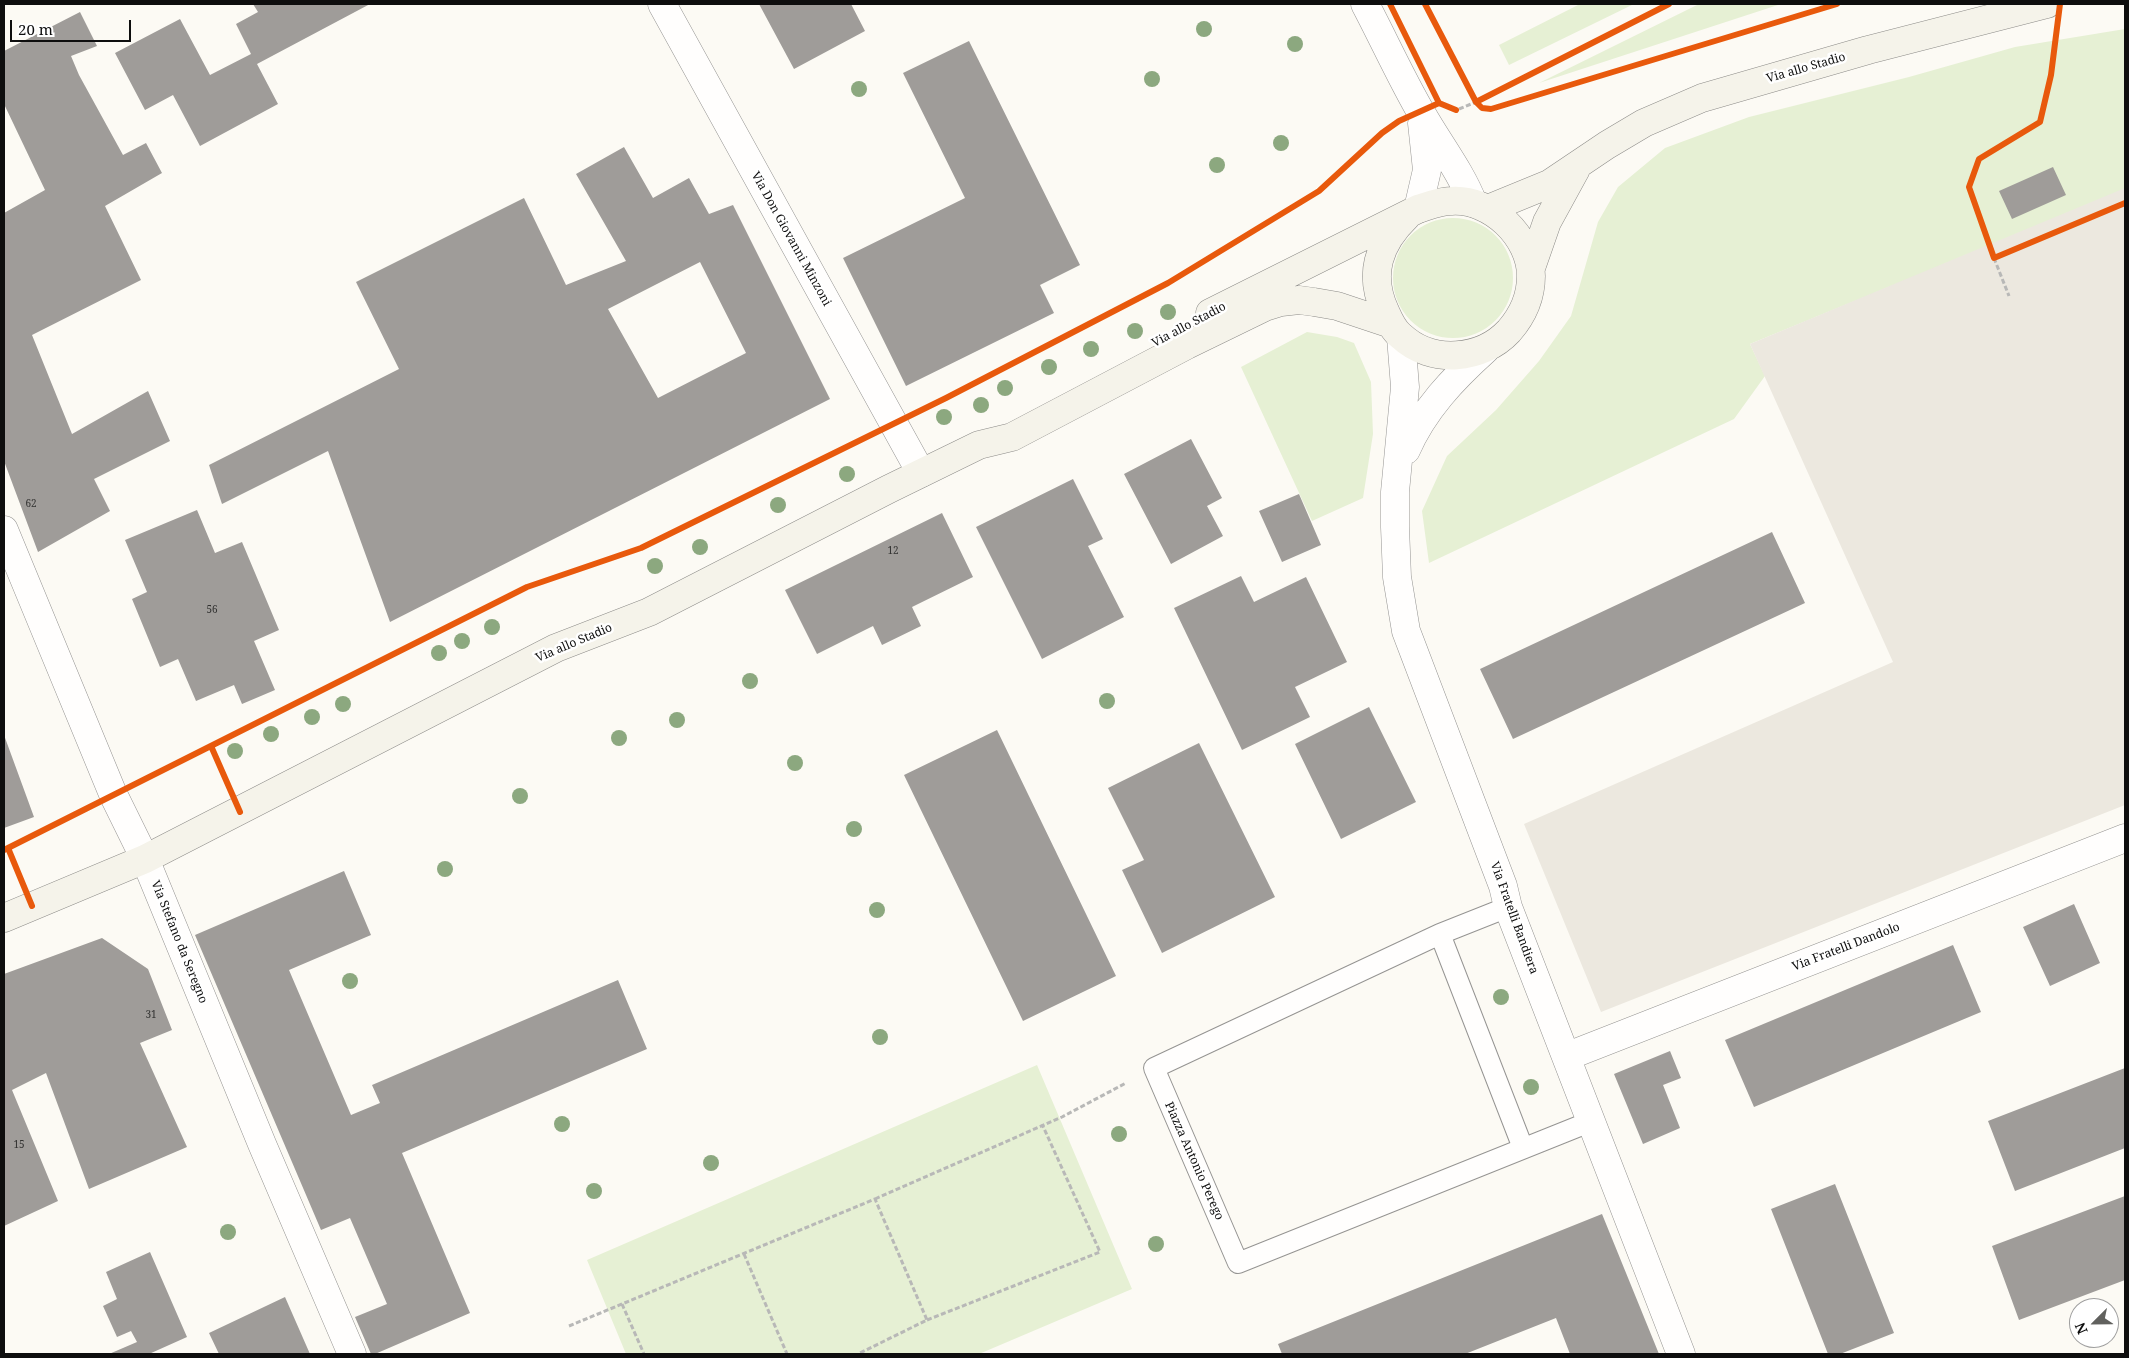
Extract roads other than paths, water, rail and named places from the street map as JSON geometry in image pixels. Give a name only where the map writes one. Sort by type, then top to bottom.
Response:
[{"type":"main road","name":"Via allo Stadio","points":[[979,445],[1004,425],[1180,329],[1412,212],[1451,201],[1481,206],[1527,195],[1644,123],[1702,98],[1868,50],[2047,4]]},
{"type":"main road","name":"Via allo Stadio","points":[[1531,268],[1548,222],[1578,165]]},
{"type":"main road","name":"Via allo Stadio","points":[[4,918],[145,860],[556,648],[649,612],[979,445],[1012,437],[1186,345],[1265,307],[1281,302],[1299,300],[1322,303],[1396,330],[1420,348],[1442,356],[1472,354],[1485,350],[1500,341],[1520,319],[1531,289],[1531,268],[1528,257],[1512,228],[1481,206]]},
{"type":"main road","points":[[1396,330],[1378,294],[1378,262],[1392,231],[1412,212]]},
{"type":"street","name":"Via Don Giovanni Minzoni","points":[[662,4],[921,473]]},
{"type":"street","points":[[1365,4],[1420,111],[1448,158],[1481,206]]},
{"type":"street","points":[[1412,212],[1427,170],[1420,111]]},
{"type":"street","name":"Via Fratelli Bandiera","points":[[1396,330],[1405,388],[1395,492],[1397,576],[1406,631],[1503,886],[1508,907],[1568,1056],[1681,1354]]},
{"type":"street","name":"Via Fratelli Bandiera","points":[[1398,472],[1416,428],[1432,405],[1455,377],[1485,350]]},
{"type":"street","name":"Via Stefano da Seregno","points":[[4,530],[113,794],[145,860],[262,1144],[352,1354]]},
{"type":"street","name":"Via Fratelli Dandolo","points":[[1568,1056],[2125,838]]},
{"type":"lane","points":[[1508,907],[1440,934],[1522,1148]]},
{"type":"lane","name":"Piazza Antonio Perego","points":[[1440,934],[1154,1068],[1238,1263],[1592,1121]]}]
